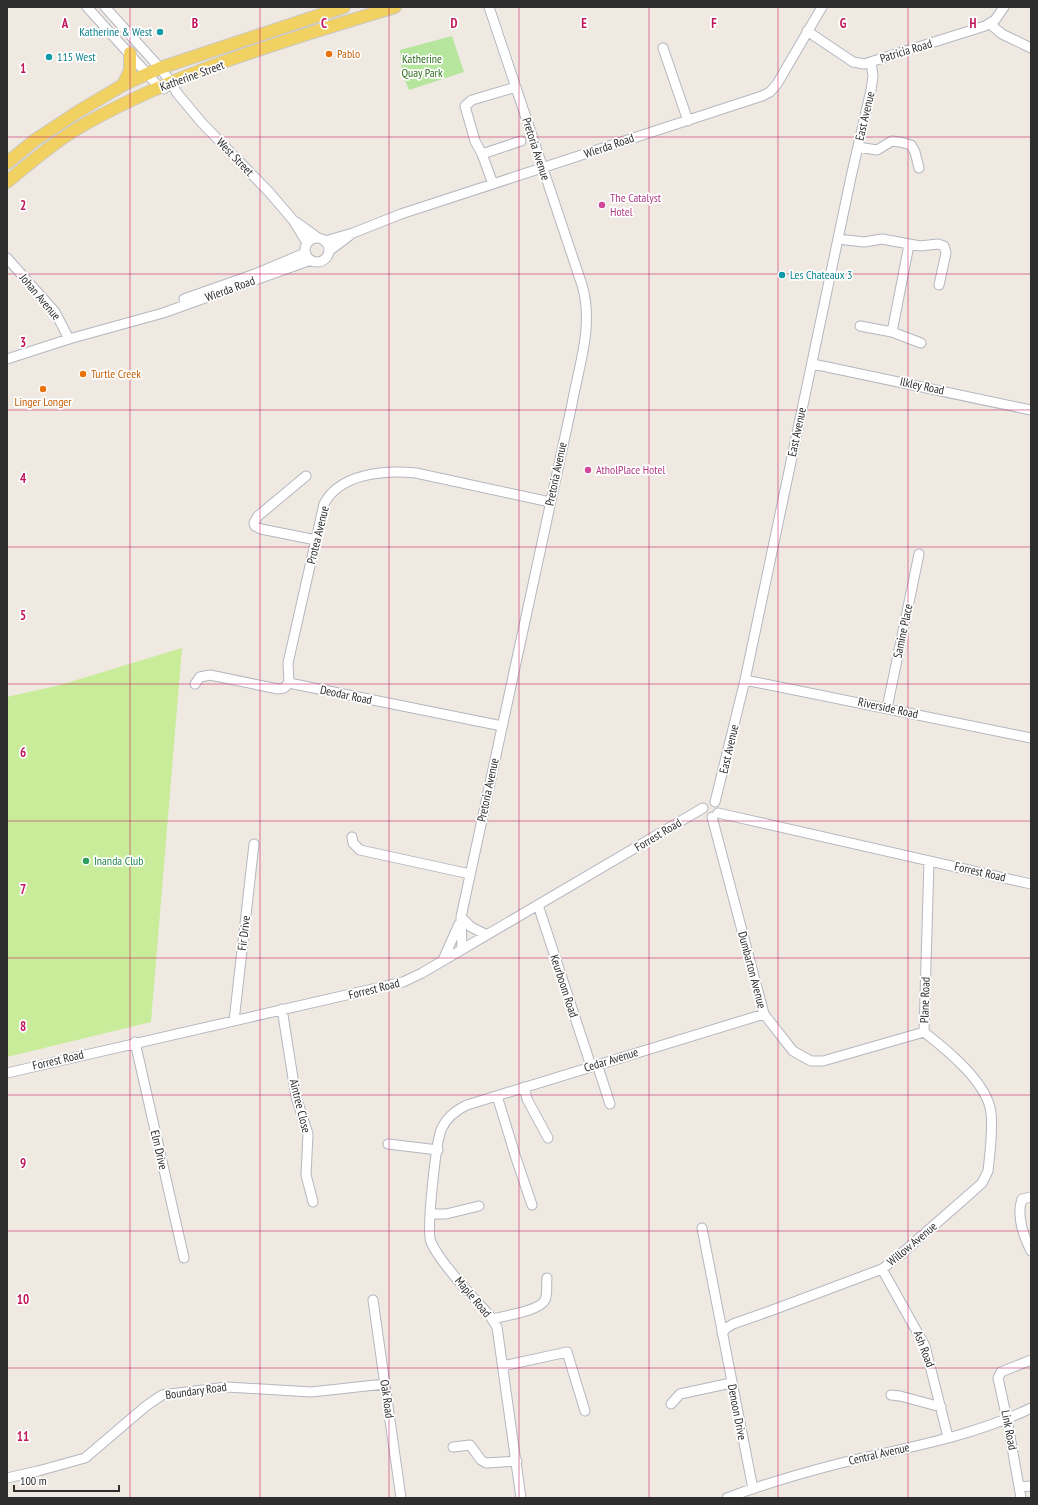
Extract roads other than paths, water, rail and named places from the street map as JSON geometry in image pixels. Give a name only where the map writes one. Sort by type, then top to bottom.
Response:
[{"type":"main road","name":"Katherine Street","points":[[7,162],[54,128],[123,86],[160,68],[344,7]]},
{"type":"main road","points":[[160,68],[173,67],[198,60],[368,7]]},
{"type":"main road","name":"Katherine Street","points":[[7,182],[43,152],[70,133],[159,87],[289,41],[395,7]]},
{"type":"main road","points":[[123,86],[130,70],[130,53]]},
{"type":"street","points":[[88,7],[159,87]]},
{"type":"street","name":"West Street","points":[[105,7],[160,68],[171,82],[176,93],[202,123],[269,192],[293,220],[321,239]]},
{"type":"street","name":"Pretoria Avenue","points":[[462,949],[461,917],[585,335],[587,308],[582,285],[489,7]]},
{"type":"street","name":"Wierda Road","points":[[321,239],[354,233],[401,214],[688,121],[751,100],[770,92],[777,84],[822,7]]},
{"type":"street","points":[[1004,7],[990,24],[1002,34],[1031,48]]},
{"type":"street","name":"Patricia Road","points":[[807,31],[853,62],[864,64],[990,24]]},
{"type":"street","points":[[663,48],[688,121]]},
{"type":"street","name":"East Avenue","points":[[715,802],[745,680],[770,553],[813,364],[838,239],[873,80],[871,62]]},
{"type":"street","name":"West Street","points":[[159,87],[176,93]]},
{"type":"street","points":[[493,184],[482,154],[475,141],[465,106],[472,100],[516,87]]},
{"type":"street","points":[[482,154],[521,141]]},
{"type":"street","points":[[858,148],[877,150],[892,141],[911,145],[915,152],[918,168]]},
{"type":"street","name":"West Street","points":[[293,220],[306,248]]},
{"type":"street","name":"Wierda Road","points":[[329,251],[354,233]]},
{"type":"street","points":[[321,239],[329,251],[324,260],[320,262],[311,260],[306,248],[310,240],[321,239]]},
{"type":"street","points":[[838,239],[864,242],[882,239],[909,245],[920,246],[938,244],[944,246],[946,253],[939,285]]},
{"type":"street","points":[[892,332],[909,245]]},
{"type":"street","name":"Wierda Road","points":[[227,287],[306,248]]},
{"type":"street","name":"Johan Avenue","points":[[7,258],[55,312],[69,339]]},
{"type":"street","name":"Wierda Road","points":[[7,360],[69,339],[163,313],[194,299],[227,287],[311,260]]},
{"type":"street","points":[[860,326],[892,332],[921,343]]},
{"type":"street","name":"Ilkley Road","points":[[813,364],[1031,410]]},
{"type":"street","name":"Protea Avenue","points":[[289,683],[288,663],[324,504],[330,494],[342,485],[378,473],[402,471],[550,502]]},
{"type":"street","points":[[306,476],[258,516],[254,523],[255,526],[261,529],[316,540]]},
{"type":"street","name":"Samine Place","points":[[887,708],[919,554]]},
{"type":"street","name":"Deodar Road","points":[[195,684],[200,677],[210,675],[278,689],[284,688],[289,683],[502,726]]},
{"type":"street","name":"Riverside Road","points":[[745,680],[1031,738]]},
{"type":"street","points":[[706,802],[715,802],[719,807],[715,815],[705,815],[703,808],[706,802]]},
{"type":"street","name":"Forrest Road","points":[[7,1072],[403,982],[487,935],[703,808]]},
{"type":"street","name":"Forrest Road","points":[[715,815],[1031,884]]},
{"type":"street","name":"Dumbarton Avenue","points":[[715,815],[764,1014],[793,1051],[811,1061],[823,1061],[924,1032]]},
{"type":"street","points":[[352,837],[354,843],[360,850],[470,874]]},
{"type":"street","name":"Fir Drive","points":[[234,1021],[254,844]]},
{"type":"street","name":"Plane Road","points":[[929,861],[924,1032],[937,1042],[975,1080],[986,1097],[991,1112]]},
{"type":"street","name":"Keurboom Road","points":[[538,905],[594,1065],[610,1104]]},
{"type":"street","points":[[443,960],[461,917],[471,927],[487,935]]},
{"type":"street","name":"Aintree Close","points":[[282,1010],[296,1097],[308,1134],[306,1176],[313,1202]]},
{"type":"street","name":"Cedar Avenue","points":[[459,1109],[594,1065],[764,1014]]},
{"type":"street","name":"Elm Drive","points":[[135,1042],[184,1258]]},
{"type":"street","points":[[524,1087],[527,1099],[548,1138]]},
{"type":"street","points":[[497,1096],[532,1205]]},
{"type":"street","name":"Maple Road","points":[[459,1109],[444,1124],[441,1130],[428,1230],[433,1247],[492,1319],[499,1333],[521,1498]]},
{"type":"street","name":"Willow Avenue","points":[[722,1334],[725,1329],[733,1324],[770,1312],[882,1268],[915,1243],[982,1183],[988,1171],[991,1112]]},
{"type":"street","points":[[388,1144],[438,1150]]},
{"type":"street","points":[[1031,1197],[1022,1199],[1020,1211],[1025,1240],[1031,1251]]},
{"type":"street","points":[[430,1214],[446,1214],[479,1206]]},
{"type":"street","name":"Denoon Drive","points":[[702,1228],[731,1383],[753,1489]]},
{"type":"street","name":"Ash Road","points":[[882,1268],[925,1346],[948,1437]]},
{"type":"street","points":[[492,1319],[541,1305],[546,1298],[547,1278]]},
{"type":"street","name":"Oak Road","points":[[372,1300],[401,1498]]},
{"type":"street","points":[[503,1366],[567,1352],[585,1411]]},
{"type":"street","name":"Link Road","points":[[1021,1498],[998,1378],[1001,1372],[1031,1360]]},
{"type":"street","points":[[672,1404],[680,1394],[731,1383]]},
{"type":"street","name":"Boundary Road","points":[[7,1478],[38,1472],[85,1458],[146,1406],[162,1395],[227,1387],[311,1392],[385,1384]]},
{"type":"street","points":[[891,1395],[941,1407]]},
{"type":"street","name":"Central Avenue","points":[[727,1498],[840,1463],[948,1437],[1007,1419],[1031,1408]]},
{"type":"street","points":[[453,1447],[470,1445],[481,1460],[490,1464],[517,1461]]},
{"type":"street","points":[[1019,1487],[1031,1486]]},
{"type":"place","name":"Katherine & West","points":[[160,32]]},
{"type":"place","name":"Pablo","points":[[329,54]]},
{"type":"place","name":"115 West","points":[[49,57]]},
{"type":"place","name":"The Catalyst Hotel","points":[[602,205]]},
{"type":"place","name":"Les Chateaux 3","points":[[782,275]]},
{"type":"place","name":"Turtle Creek","points":[[83,374]]},
{"type":"place","name":"Linger Longer","points":[[43,389]]},
{"type":"place","name":"AtholPlace Hotel","points":[[588,470]]},
{"type":"place","name":"Inanda Club","points":[[86,861]]},
{"type":"park label","name":"Katherine Quay Park","points":[[422,66]]}]
